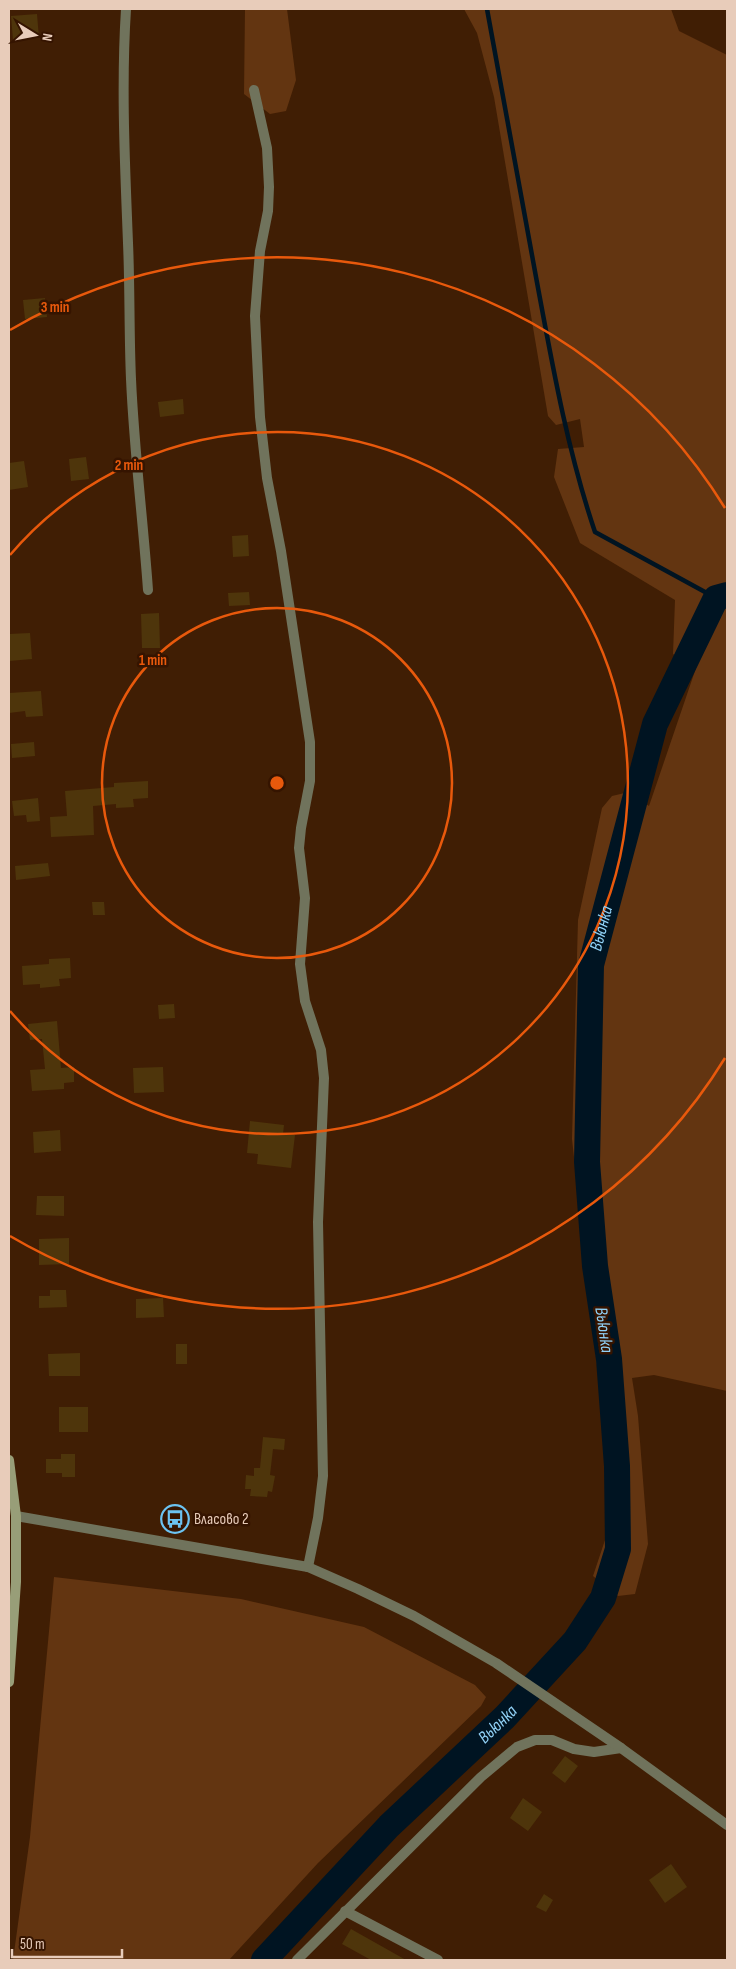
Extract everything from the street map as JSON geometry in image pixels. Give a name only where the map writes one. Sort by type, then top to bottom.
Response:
[{"type":"main road","points":[[9,1460],[16,1516],[16,1582],[9,1682]]},
{"type":"street","points":[[126,9],[122,94],[126,147],[125,190],[131,380],[148,590]]},
{"type":"street","points":[[254,90],[267,148],[269,187],[268,211],[260,251],[254,316],[260,417],[267,478],[281,551],[310,742],[310,781],[299,848],[306,898],[300,964],[305,1001],[321,1050],[324,1078],[318,1222],[322,1476],[318,1518],[308,1567]]},
{"type":"street","points":[[16,1516],[308,1567],[358,1588],[414,1616],[496,1664],[621,1748],[727,1825]]},
{"type":"street","points":[[298,1960],[481,1777],[517,1747],[535,1740],[552,1740],[574,1749],[594,1752],[621,1748]]},
{"type":"street","points":[[345,1911],[438,1960]]},
{"type":"shaded area","points":[[245,9],[287,9],[296,80],[286,111],[270,114],[244,94]]},
{"type":"shaded area","points":[[464,9],[671,9],[679,31],[727,55],[727,1391],[654,1375],[632,1378],[638,1416],[648,1544],[635,1594],[618,1596],[593,1576],[606,1537],[607,1456],[572,1139],[578,920],[602,808],[612,796],[629,792],[649,806],[696,668],[673,654],[675,600],[580,543],[554,477],[558,449],[584,447],[580,419],[556,425],[548,416],[494,97],[477,33]]},
{"type":"shaded area","points":[[54,1577],[241,1599],[364,1627],[475,1685],[486,1697],[481,1706],[318,1863],[229,1960],[13,1960],[30,1837]]},
{"type":"building","points":[[37,14],[39,38],[13,40],[11,16]]},
{"type":"building","points":[[45,298],[47,317],[25,319],[23,300]]},
{"type":"building","points":[[183,399],[184,414],[160,417],[158,402]]},
{"type":"building","points":[[86,457],[89,479],[71,481],[69,459]]},
{"type":"building","points":[[24,461],[28,487],[9,490],[9,463]]},
{"type":"building","points":[[248,535],[249,556],[233,557],[232,536]]},
{"type":"building","points":[[249,592],[250,605],[229,606],[228,593]]},
{"type":"building","points":[[159,613],[160,648],[142,648],[141,614]]},
{"type":"building","points":[[30,633],[32,659],[9,661],[9,634]]},
{"type":"building","points":[[41,691],[43,716],[26,717],[25,711],[9,713],[9,693]]},
{"type":"building","points":[[34,742],[35,756],[12,758],[11,744]]},
{"type":"building","points":[[148,781],[148,798],[133,799],[134,807],[116,808],[116,804],[93,806],[94,835],[51,837],[50,817],[67,816],[65,791],[114,787],[114,783]]},
{"type":"building","points":[[38,798],[40,821],[27,822],[26,815],[14,816],[12,801]]},
{"type":"building","points":[[48,863],[50,876],[16,880],[15,866]]},
{"type":"building","points":[[92,902],[104,902],[105,915],[93,915]]},
{"type":"building","points":[[70,958],[71,978],[59,979],[60,986],[40,988],[40,984],[23,985],[22,966],[49,964],[49,959]]},
{"type":"building","points":[[174,1004],[175,1018],[159,1019],[158,1005]]},
{"type":"building","points":[[57,1021],[61,1068],[74,1067],[74,1082],[64,1083],[64,1089],[32,1091],[30,1070],[45,1069],[42,1039],[30,1040],[28,1024]]},
{"type":"building","points":[[163,1067],[164,1092],[134,1093],[133,1068]]},
{"type":"building","points":[[250,1121],[284,1125],[283,1134],[295,1135],[291,1168],[257,1164],[258,1154],[247,1153]]},
{"type":"building","points":[[60,1130],[61,1151],[34,1153],[33,1132]]},
{"type":"building","points":[[37,1196],[64,1196],[64,1216],[36,1215]]},
{"type":"building","points":[[69,1238],[69,1264],[39,1265],[39,1239]]},
{"type":"building","points":[[50,1290],[66,1290],[67,1307],[39,1308],[39,1296],[50,1296]]},
{"type":"building","points":[[163,1298],[164,1317],[136,1318],[136,1299]]},
{"type":"building","points":[[176,1344],[187,1344],[187,1364],[176,1364]]},
{"type":"building","points":[[80,1353],[80,1376],[49,1376],[48,1354]]},
{"type":"building","points":[[59,1407],[88,1407],[88,1432],[59,1432]]},
{"type":"building","points":[[263,1437],[285,1439],[284,1450],[273,1449],[270,1475],[275,1476],[272,1492],[268,1491],[267,1497],[250,1496],[251,1489],[245,1489],[246,1475],[254,1476],[254,1468],[260,1468]]},
{"type":"building","points":[[61,1454],[75,1454],[75,1477],[62,1477],[62,1473],[46,1473],[46,1459],[61,1459]]},
{"type":"building","points":[[565,1756],[578,1766],[565,1783],[552,1773]]},
{"type":"building","points":[[523,1798],[542,1812],[528,1831],[510,1818]]},
{"type":"building","points":[[671,1864],[687,1887],[665,1903],[649,1880]]},
{"type":"building","points":[[544,1894],[553,1900],[546,1912],[536,1907]]},
{"type":"building","points":[[351,1929],[406,1960],[371,1960],[342,1944]]},
{"type":"waterway","points":[[487,9],[554,374],[576,469],[595,532],[716,598]]},
{"type":"waterway","name":"Вьюнка","points":[[264,1960],[389,1826],[505,1717],[575,1641],[603,1598],[618,1549],[617,1466],[609,1359],[595,1266],[587,1162],[591,965],[655,724],[716,598],[727,595]]},
{"type":"place","name":"Власово 2","points":[[175,1519]]}]
